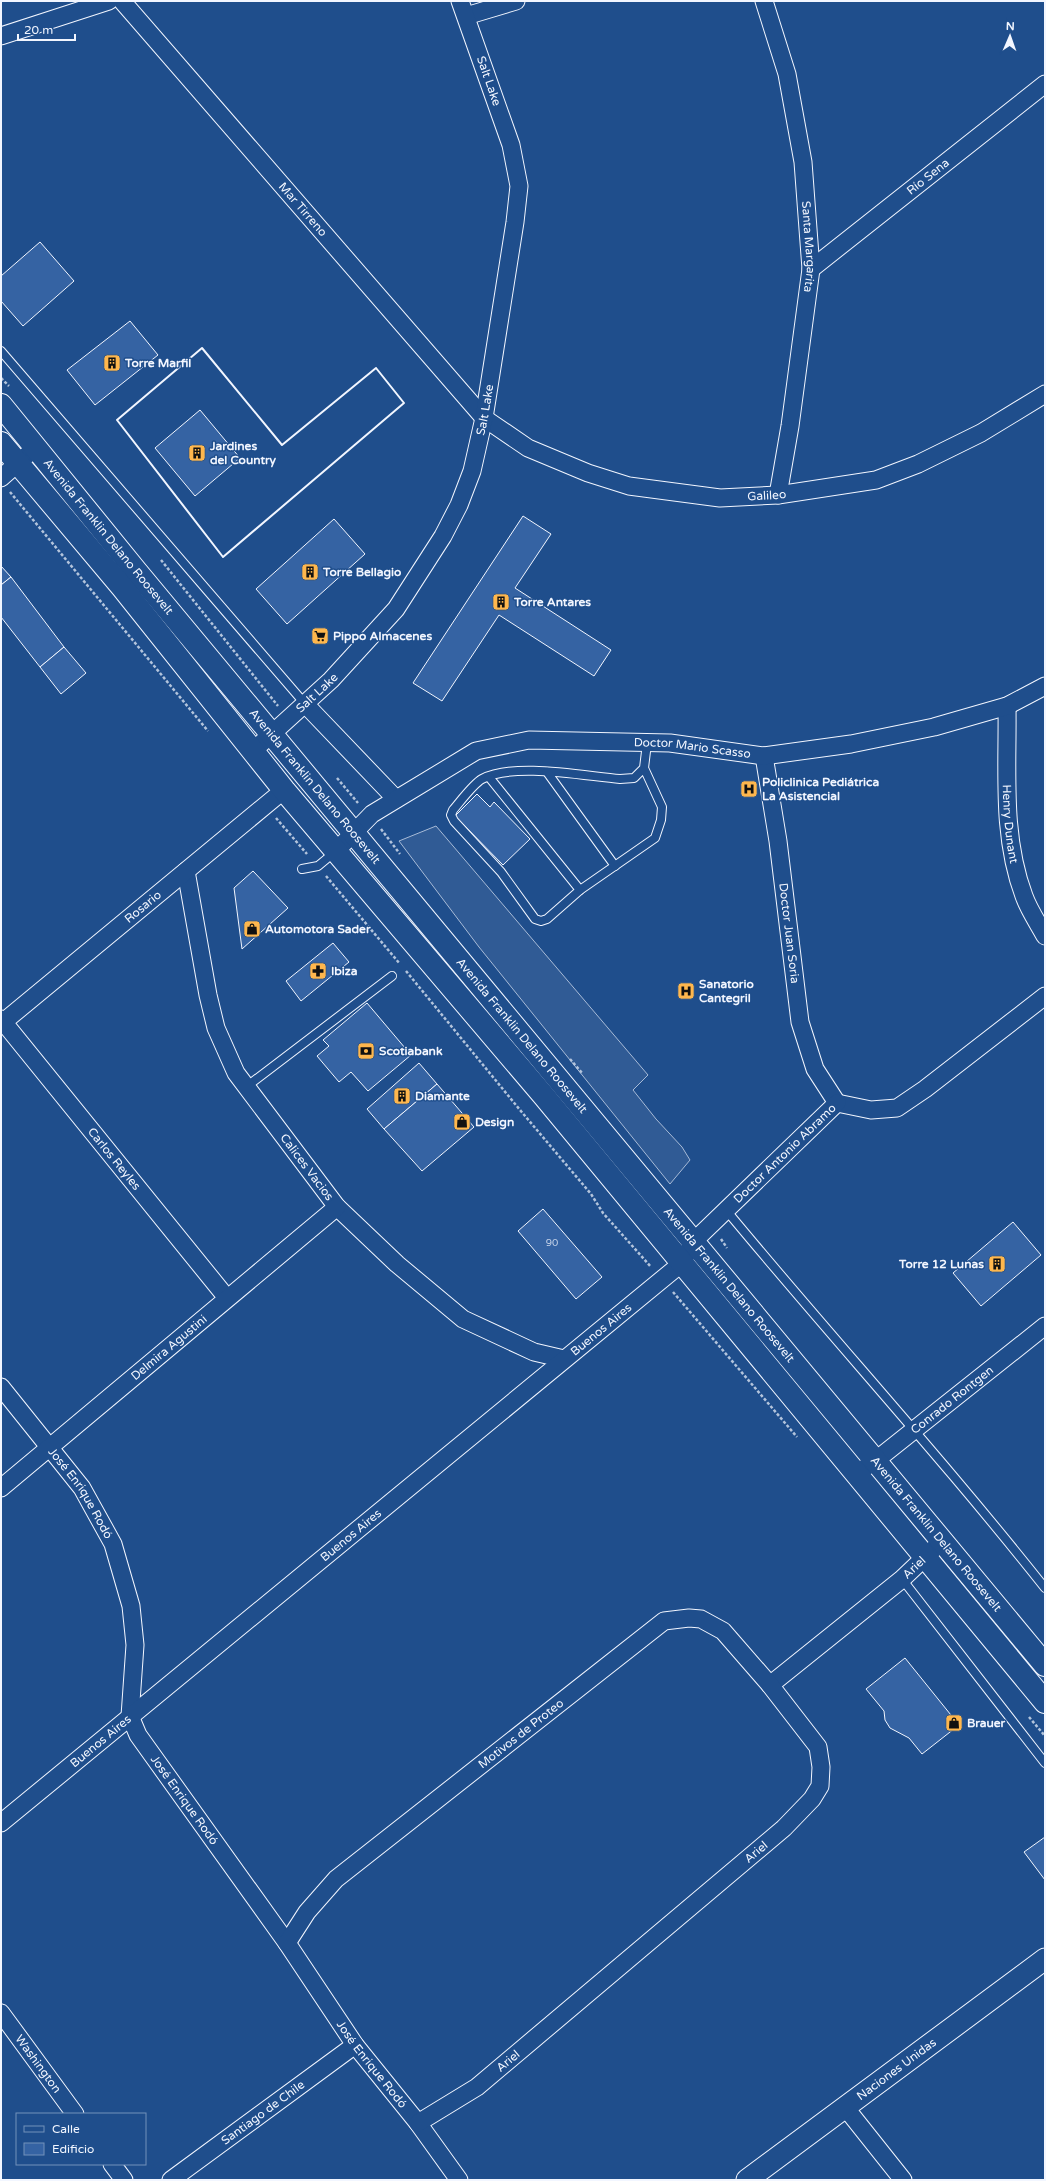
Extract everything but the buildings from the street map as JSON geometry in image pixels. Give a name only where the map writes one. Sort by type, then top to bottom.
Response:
[{"type":"main road","name":"Avenida Franklin Delano Roosevelt","points":[[1,405],[693,1242],[866,1467],[926,1558],[1045,1702]]},
{"type":"main road","name":"Avenida Franklin Delano Roosevelt","points":[[1,443],[122,587],[254,750],[284,790],[539,1090],[682,1263],[866,1467],[942,1541],[1045,1665]]},
{"type":"street","points":[[1,36],[109,1]]},
{"type":"street","name":"Mar Tirreno","points":[[122,1],[484,418]]},
{"type":"street","points":[[463,9],[516,1]]},
{"type":"street","name":"Santa Margarita","points":[[764,1],[789,82],[803,162],[811,268],[790,426],[778,495]]},
{"type":"street","name":"Salt Lake","points":[[254,750],[306,705],[331,680],[396,608],[443,536],[459,504],[472,471],[484,418],[516,222],[519,186],[511,145],[463,9]]},
{"type":"street","name":"Río Sena","points":[[811,268],[1045,84]]},
{"type":"street","name":"Galileo","points":[[484,418],[528,448],[629,486],[720,498],[778,495],[876,480],[918,464],[981,432],[1045,394]]},
{"type":"street","points":[[3,482],[18,463],[35,448]]},
{"type":"street","name":"Doctor Mario Scasso","points":[[336,851],[372,814],[476,751],[529,740],[670,743],[764,756],[851,744],[927,728],[1007,706],[1045,686]]},
{"type":"street","points":[[306,705],[396,799]]},
{"type":"street","name":"Henry Dunant","points":[[1007,706],[1008,815],[1013,856],[1024,896],[1045,936]]},
{"type":"street","name":"Doctor Juan Soria","points":[[764,756],[778,841],[800,1022],[815,1069],[837,1102]]},
{"type":"street","name":"Rosario","points":[[2,1022],[284,790]]},
{"type":"street","name":"Calices Vacios","points":[[186,871],[208,995],[216,1028],[236,1073],[337,1207],[397,1264],[463,1320],[534,1352],[564,1359]]},
{"type":"street","name":"Doctor Antonio Abramo","points":[[693,1242],[837,1102],[871,1110],[897,1108],[925,1089],[1045,996]]},
{"type":"street","name":"Carlos Reyles","points":[[2,1022],[227,1298]]},
{"type":"street","name":"Delmira Agustini","points":[[1,1488],[337,1207]]},
{"type":"street","name":"Buenos Aires","points":[[1,1823],[682,1263],[693,1242]]},
{"type":"street","name":"Conrado Rontgen","points":[[866,1467],[1045,1326]]},
{"type":"street","name":"José Enrique Rodó","points":[[1,1388],[82,1488],[113,1544],[131,1606],[135,1645],[130,1716],[138,1735],[287,1943],[355,2045],[418,2123],[459,2180]]},
{"type":"street","name":"Ariel","points":[[418,2123],[477,2087],[784,1828],[812,1799],[820,1786],[821,1767],[818,1747],[770,1685],[902,1579],[926,1558],[942,1541]]},
{"type":"street","name":"Motivos de Proteo","points":[[287,1943],[307,1912],[336,1879],[664,1621],[689,1618],[701,1619],[723,1631],[770,1685]]},
{"type":"street","name":"Naciones Unidas","points":[[747,2180],[1045,1959]]},
{"type":"street","name":"Washington","points":[[1,2013],[74,2113]]},
{"type":"street","name":"Santiago de Chile","points":[[171,2180],[355,2045]]},
{"type":"street","points":[[845,2108],[903,2180]]},
{"type":"street","points":[[113,2165],[124,2180]]},
{"type":"lane","points":[[1,351],[306,705]]},
{"type":"lane","points":[[644,768],[634,778],[620,779],[525,770],[489,777],[481,779],[452,810],[451,815],[454,821],[501,872],[535,918],[541,921],[547,919],[580,890],[655,838],[661,820],[662,807],[644,768],[647,743]]},
{"type":"lane","points":[[547,772],[615,866]]},
{"type":"lane","points":[[489,777],[580,890]]},
{"type":"lane","points":[[302,869],[318,866],[336,851]]},
{"type":"lane","points":[[246,1087],[392,976]]},
{"type":"lane","points":[[726,1210],[982,1509],[1045,1588]]},
{"type":"lane","points":[[902,1579],[1045,1763]]},
{"type":"path","points":[[3,482],[213,737]]},
{"type":"path","points":[[265,805],[318,866],[520,1110],[575,1174],[591,1194],[603,1214],[662,1279],[799,1440]]},
{"type":"path","points":[[1026,1714],[1045,1736]]},
{"type":"shaded area","points":[[436,826],[648,1075],[633,1090],[656,1119],[682,1147],[690,1160],[670,1184],[479,947],[399,841]]},
{"type":"wall","points":[[202,348],[282,445],[376,368],[404,403],[223,557],[117,420],[202,348]]},
{"type":"place","name":"Torre Marfil","points":[[112,363]]},
{"type":"place","name":"Jardines del Country","points":[[197,453]]},
{"type":"place","name":"Torre Bellagio","points":[[310,572]]},
{"type":"place","name":"Torre Antares","points":[[501,602]]},
{"type":"place","name":"Pippo Almacenes","points":[[320,636]]},
{"type":"place","name":"Policlinica Pediátrica La Asistencial","points":[[749,789]]},
{"type":"place","name":"Automotora Sader","points":[[252,929]]},
{"type":"place","name":"Ibiza","points":[[318,971]]},
{"type":"place","name":"Sanatorio Cantegril","points":[[686,991]]},
{"type":"place","name":"Scotiabank","points":[[366,1051]]},
{"type":"place","name":"Diamante","points":[[402,1096]]},
{"type":"place","name":"Design","points":[[462,1122]]},
{"type":"place","name":"Torre 12 Lunas","points":[[997,1264]]},
{"type":"place","name":"Brauer","points":[[954,1723]]}]
